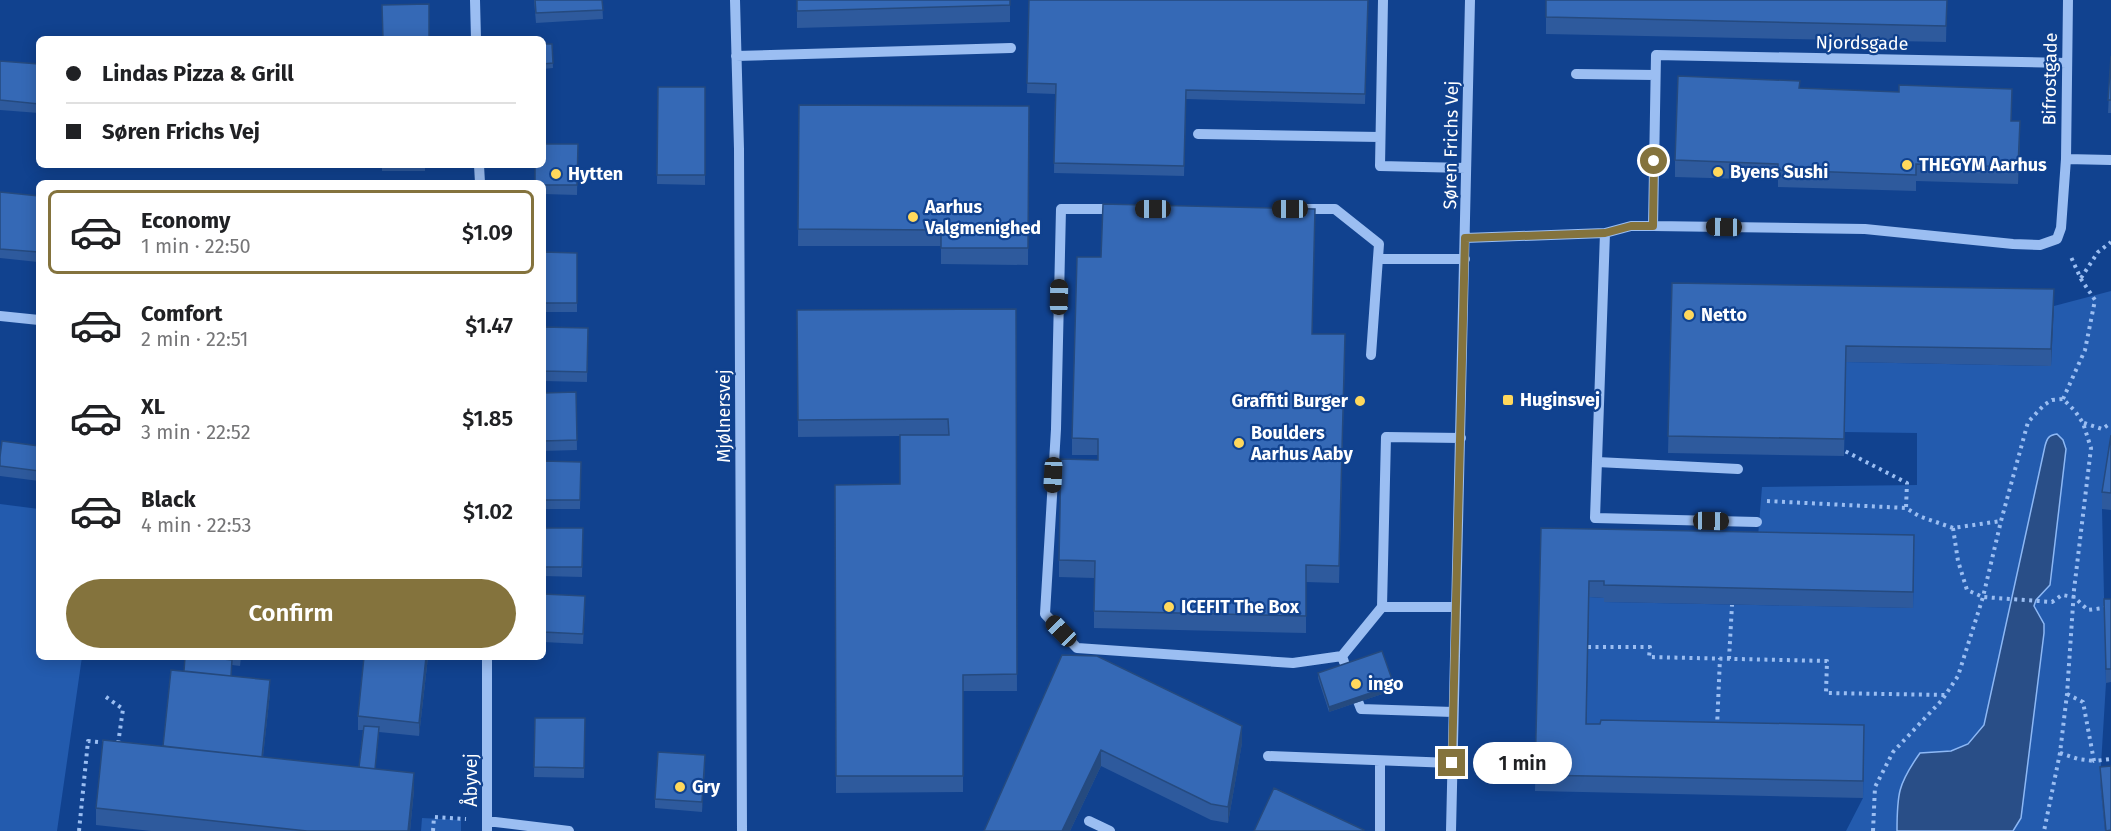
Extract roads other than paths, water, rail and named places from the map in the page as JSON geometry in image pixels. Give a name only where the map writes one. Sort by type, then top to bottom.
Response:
[{"type":"street","points":[[475,0],[476,36]]},
{"type":"street","name":"Mjølnersvej","points":[[735,0],[739,149],[742,831]]},
{"type":"street","points":[[1383,0],[1380,166],[1466,168]]},
{"type":"street","name":"Søren Frichs Vej","points":[[1451,831],[1470,0]]},
{"type":"street","name":"Bifrostgade","points":[[1653,226],[1865,229],[2040,245],[2057,239],[2061,228],[2066,159],[2068,0]]},
{"type":"street","points":[[736,56],[1011,48]]},
{"type":"street","name":"Njordsgade","points":[[1655,75],[1656,55],[2067,63]]},
{"type":"street","points":[[1465,238],[1605,233],[1631,226],[1653,226],[1655,75],[1576,74]]},
{"type":"street","points":[[1198,134],[1380,137]]},
{"type":"street","points":[[2066,159],[2111,160]]},
{"type":"street","points":[[1133,209],[1061,209],[1056,429],[1045,614],[1077,648],[1293,663],[1342,656],[1382,607],[1386,437],[1461,438]]},
{"type":"street","points":[[1276,209],[1335,209],[1379,243],[1371,355]]},
{"type":"street","points":[[1605,233],[1595,518],[1757,522]]},
{"type":"street","points":[[1378,259],[1465,259]]},
{"type":"street","points":[[0,316],[36,320]]},
{"type":"street","points":[[1597,462],[1738,469]]},
{"type":"street","points":[[1382,607],[1456,607]]},
{"type":"street","points":[[1342,656],[1361,710],[1453,712]]},
{"type":"street","name":"Åbyvej","points":[[487,660],[487,826],[569,831]]},
{"type":"street","points":[[1268,756],[1452,763]]},
{"type":"street","points":[[1380,761],[1380,831]]},
{"type":"street","points":[[1089,821],[1110,831]]},
{"type":"place","name":"THEGYM Aarhus","points":[[1907,165]]},
{"type":"place","name":"Byens Sushi","points":[[1718,172]]},
{"type":"place","name":"Hytten","points":[[556,174]]},
{"type":"place","name":"Aarhus Valgmenighed","points":[[913,217]]},
{"type":"place","name":"Netto","points":[[1689,315]]},
{"type":"place","name":"Huginsvej","points":[[1508,400]]},
{"type":"place","name":"Graffiti Burger","points":[[1360,401]]},
{"type":"place","name":"Boulders Aarhus Aaby","points":[[1239,443]]},
{"type":"place","name":"ICEFIT The Box","points":[[1169,607]]},
{"type":"place","name":"ingo","points":[[1356,684]]},
{"type":"place","name":"Gry","points":[[680,787]]}]
